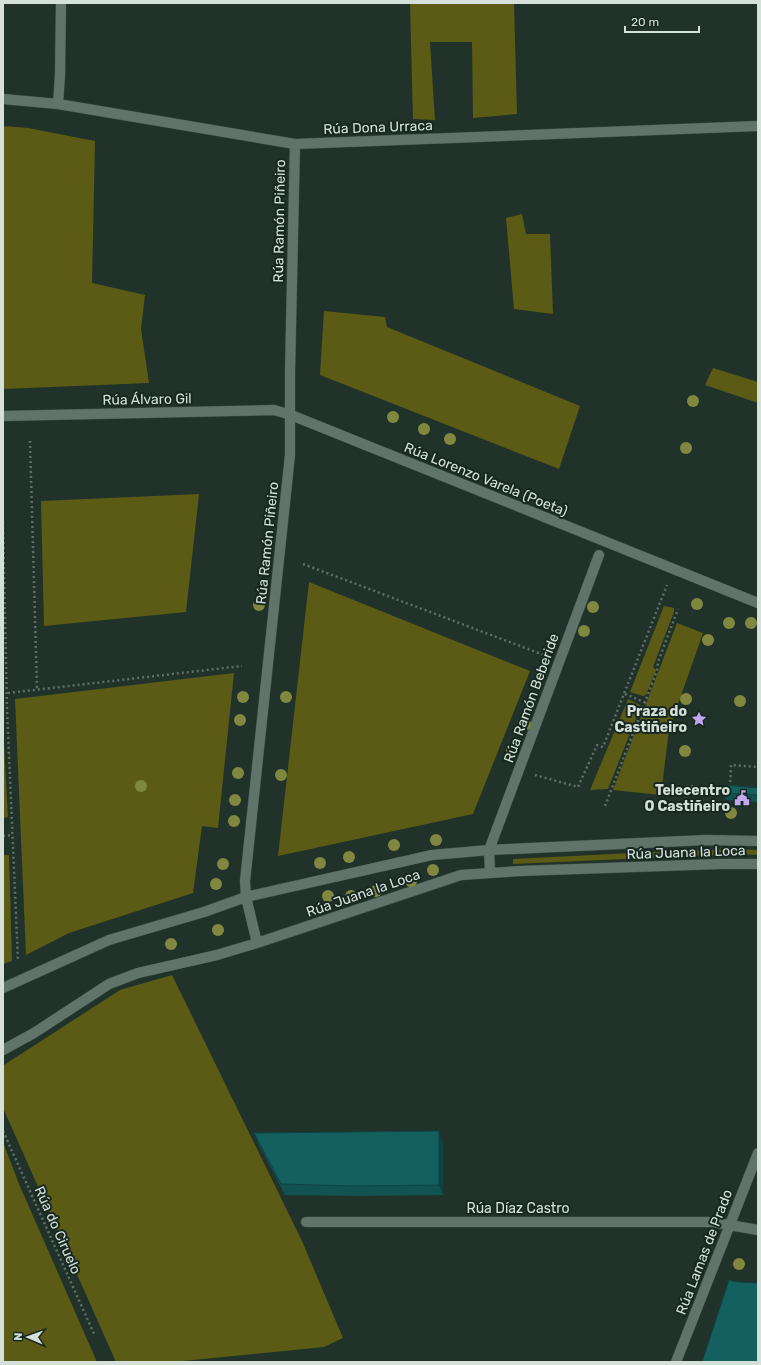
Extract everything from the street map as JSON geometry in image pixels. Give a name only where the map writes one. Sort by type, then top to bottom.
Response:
[{"type":"street","points":[[58,104],[61,3]]},
{"type":"street","name":"Rúa Dona Urraca","points":[[3,99],[58,104],[295,144],[758,126]]},
{"type":"street","name":"Rúa Ramón Piñeiro","points":[[257,943],[246,896],[245,881],[290,455],[290,372],[295,144]]},
{"type":"street","name":"Rúa Álvaro Gil","points":[[3,416],[274,410],[291,416]]},
{"type":"street","name":"Rúa Lorenzo Varela (Poeta)","points":[[291,416],[758,603]]},
{"type":"street","name":"Rúa Ramón Beberide","points":[[489,850],[599,555]]},
{"type":"street","name":"Rúa Juana la Loca","points":[[3,988],[109,940],[204,912],[246,896],[432,855],[489,850],[706,840],[758,840]]},
{"type":"street","points":[[489,850],[490,873]]},
{"type":"street","name":"Rúa Juana la Loca","points":[[3,1050],[40,1030],[109,984],[138,973],[257,943],[461,875],[712,864],[758,864]]},
{"type":"street","name":"Rúa Lamas de Prado","points":[[676,1362],[758,1153]]},
{"type":"street","name":"Rúa Díaz Castro","points":[[306,1222],[712,1222],[758,1230]]},
{"type":"path","points":[[30,441],[37,690]]},
{"type":"path","points":[[3,522],[8,693],[7,709],[18,968]]},
{"type":"path","points":[[303,564],[559,661]]},
{"type":"path","points":[[519,770],[578,787],[597,745],[603,747],[668,582]]},
{"type":"path","points":[[605,806],[657,671],[658,662],[678,609]]},
{"type":"path","points":[[8,693],[242,666]]},
{"type":"path","points":[[624,694],[644,702]]},
{"type":"path","points":[[685,812],[687,786],[730,788],[731,765],[758,767]]},
{"type":"path","points":[[3,836],[13,835]]},
{"type":"path","name":"Rúa do Ciruelo","points":[[3,1131],[95,1336]]},
{"type":"shaded area","points":[[410,3],[514,3],[517,114],[473,118],[472,42],[430,42],[435,120],[413,119]]},
{"type":"shaded area","points":[[3,126],[28,128],[95,141],[92,283],[145,295],[141,329],[149,383],[3,389]]},
{"type":"shaded area","points":[[522,214],[526,234],[550,234],[553,314],[514,309],[506,218]]},
{"type":"shaded area","points":[[324,311],[385,317],[387,327],[580,406],[559,469],[320,375]]},
{"type":"shaded area","points":[[713,368],[758,382],[758,403],[705,385]]},
{"type":"shaded area","points":[[199,494],[186,612],[44,626],[41,501]]},
{"type":"shaded area","points":[[309,582],[530,671],[473,814],[278,856]]},
{"type":"shaded area","points":[[664,606],[674,608],[674,612],[653,667],[656,670],[646,695],[643,696],[630,692]]},
{"type":"shaded area","points":[[677,623],[703,633],[669,730],[661,795],[613,790]]},
{"type":"shaded area","points":[[234,673],[218,828],[202,826],[193,893],[69,933],[26,955],[15,699]]},
{"type":"shaded area","points":[[628,699],[641,706],[608,789],[590,790]]},
{"type":"shaded area","points":[[3,725],[8,817],[3,818]]},
{"type":"shaded area","points":[[741,849],[758,850],[758,855],[738,854],[513,864],[513,859]]},
{"type":"shaded area","points":[[3,855],[9,855],[12,961],[3,964]]},
{"type":"shaded area","points":[[172,975],[302,1241],[343,1338],[324,1347],[173,1362],[116,1362],[3,1108],[4,1065],[120,990]]},
{"type":"shaded area","points":[[3,1142],[19,1184],[97,1362],[3,1362]]},
{"type":"building","points":[[724,785],[758,788],[758,795],[723,793]]},
{"type":"building","points":[[439,1131],[439,1185],[355,1186],[281,1184],[254,1133]]},
{"type":"building","points":[[729,1280],[758,1283],[758,1362],[702,1362]]},
{"type":"place","name":"Praza do Castiñeiro","points":[[699,719]]},
{"type":"place","name":"Telecentro O Castiñeiro","points":[[742,798]]}]
